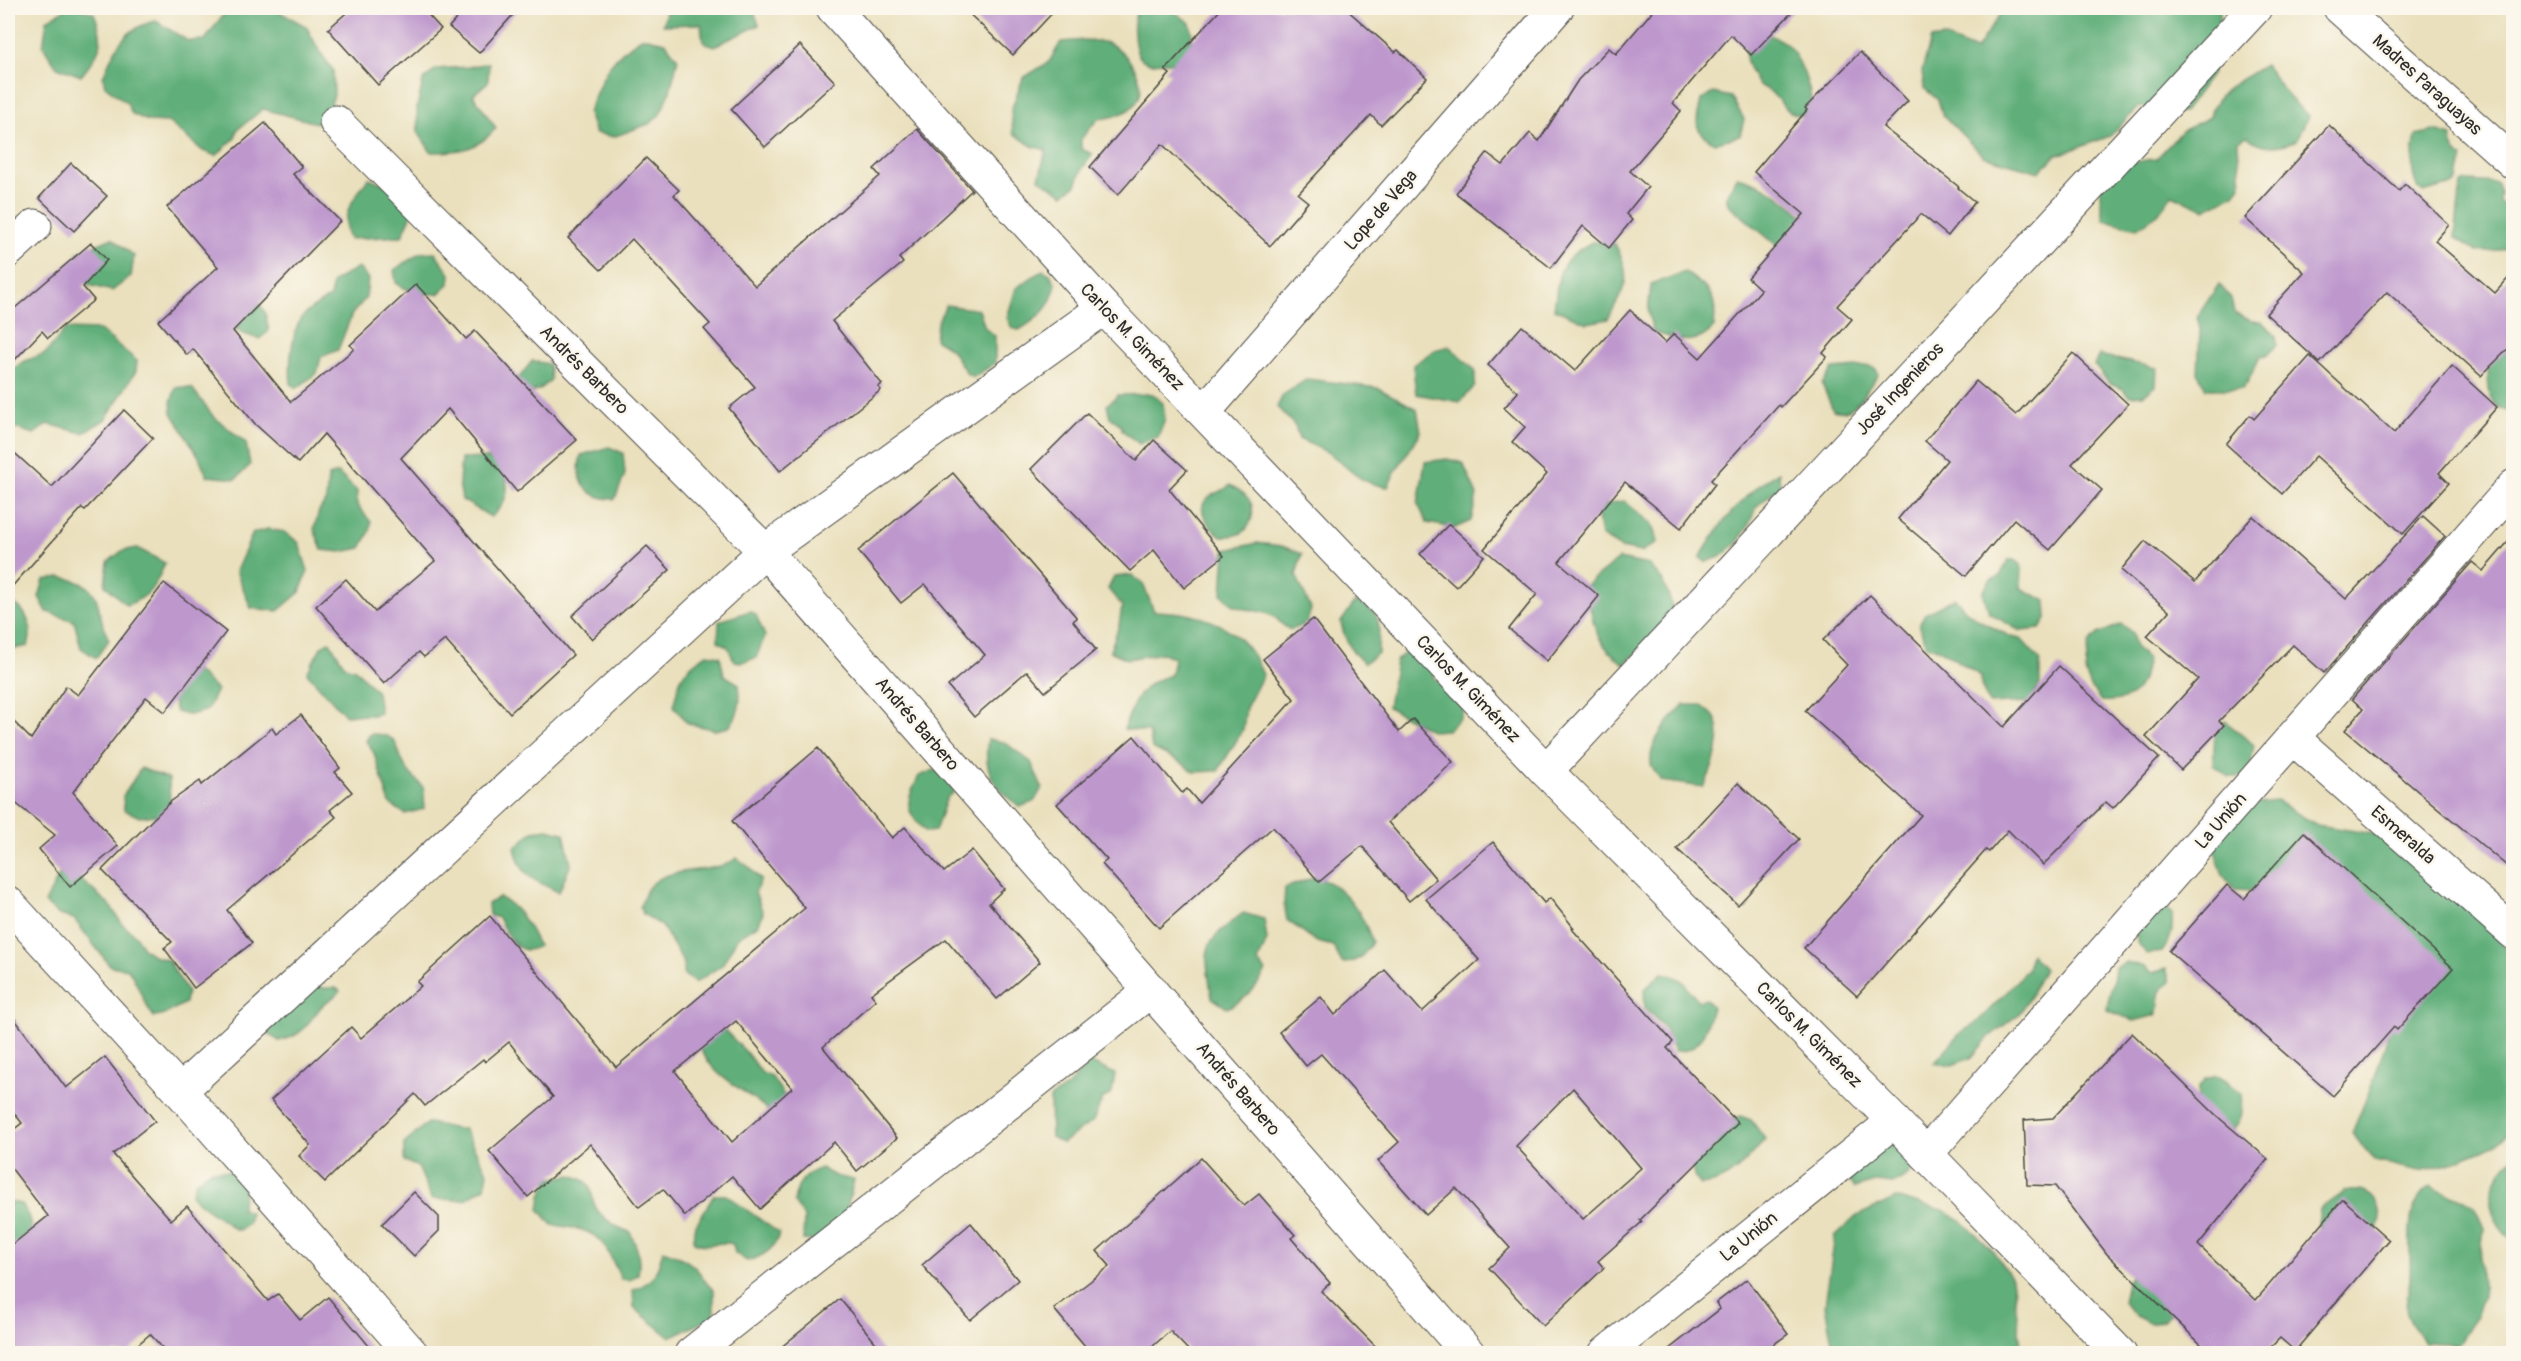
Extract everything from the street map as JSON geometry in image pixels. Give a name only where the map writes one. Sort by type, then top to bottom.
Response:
[{"type":"street","name":"Carlos M. Giménez","points":[[833,8],[1104,308],[1546,771],[1894,1120],[2120,1353]]},
{"type":"street","name":"Lope de Vega","points":[[1204,412],[1557,8]]},
{"type":"street","name":"José Ingenieros","points":[[1546,771],[2255,8]]},
{"type":"street","name":"Madres Paraguayas","points":[[2340,8],[2514,163]]},
{"type":"street","name":"Andrés Barbero","points":[[336,122],[765,551],[1469,1353]]},
{"type":"street","points":[[8,251],[35,226]]},
{"type":"street","points":[[180,1091],[765,551],[1104,308]]},
{"type":"street","name":"La Unión","points":[[1926,1154],[2514,486]]},
{"type":"street","name":"Esmeralda","points":[[2293,738],[2514,933]]},
{"type":"street","points":[[8,903],[180,1091],[412,1353]]},
{"type":"street","points":[[691,1353],[1151,990]]},
{"type":"street","name":"La Unión","points":[[1605,1353],[1894,1120]]},
{"type":"green space","points":[[67,8],[78,8],[94,13],[100,32],[100,46],[97,53],[81,76],[57,67],[43,46],[47,20]]},
{"type":"green space","points":[[235,8],[272,8],[306,26],[333,70],[334,95],[329,109],[316,123],[263,109],[237,130],[235,138],[216,156],[203,151],[168,122],[148,121],[132,114],[127,103],[105,86],[103,77],[111,57],[121,41],[135,29],[156,21],[188,41],[205,40],[222,16]]},
{"type":"green space","points":[[667,8],[753,8],[759,25],[715,46],[703,42],[701,24],[663,25]]},
{"type":"green space","points":[[1140,8],[1169,8],[1190,23],[1192,32],[1190,58],[1179,62],[1153,63],[1140,58],[1135,45],[1134,28],[1135,17]]},
{"type":"green space","points":[[2001,8],[2220,8],[2217,52],[2211,75],[2184,112],[2158,111],[2139,106],[2110,136],[2055,156],[2039,172],[1983,156],[1943,115],[1938,100],[1924,88],[1922,71],[1931,39],[1944,37],[1976,50],[2000,14]]},
{"type":"green space","points":[[1765,33],[1786,44],[1800,64],[1807,81],[1812,105],[1805,115],[1797,115],[1785,108],[1771,92],[1759,86],[1751,73],[1745,55],[1745,34]]},
{"type":"green space","points":[[643,37],[665,42],[678,59],[669,95],[660,114],[651,123],[613,137],[595,133],[588,113],[603,78],[621,53]]},
{"type":"green space","points":[[1085,40],[1109,44],[1125,55],[1139,79],[1140,96],[1132,107],[1123,113],[1098,119],[1081,139],[1081,149],[1093,154],[1082,169],[1076,185],[1064,194],[1039,179],[1046,150],[1032,146],[1013,133],[1011,110],[1023,78],[1049,62],[1061,42]]},
{"type":"green space","points":[[489,63],[488,82],[473,95],[496,128],[489,136],[467,149],[431,152],[418,132],[417,107],[423,81],[436,69]]},
{"type":"green space","points":[[2265,65],[2288,96],[2308,116],[2297,140],[2271,146],[2258,144],[2247,136],[2238,142],[2241,186],[2235,194],[2205,209],[2172,195],[2158,214],[2137,228],[2104,220],[2100,190],[2108,176],[2131,163],[2156,159],[2183,130],[2210,117],[2217,99],[2224,92]]},
{"type":"green space","points":[[1713,93],[1731,97],[1744,119],[1740,136],[1714,143],[1699,129],[1697,121],[1701,100]]},
{"type":"green space","points":[[2435,131],[2452,136],[2453,149],[2463,158],[2458,179],[2453,185],[2423,193],[2413,174],[2416,135]]},
{"type":"green space","points":[[1737,177],[1770,190],[1815,226],[1781,249],[1728,204],[1726,196]]},
{"type":"green space","points":[[369,178],[419,199],[402,236],[349,239],[346,230],[347,214],[354,199]]},
{"type":"green space","points":[[2467,181],[2497,183],[2500,194],[2499,202],[2513,212],[2513,246],[2511,249],[2477,252],[2455,237],[2461,183]]},
{"type":"green space","points":[[112,238],[134,256],[131,276],[112,291],[89,285],[76,267],[77,253]]},
{"type":"green space","points":[[1592,242],[1615,244],[1626,274],[1623,290],[1608,319],[1587,323],[1554,309],[1562,269],[1572,255]]},
{"type":"green space","points":[[435,252],[450,274],[449,284],[438,294],[415,294],[396,283],[394,270],[420,253]]},
{"type":"green space","points":[[358,267],[368,279],[366,298],[352,314],[338,350],[321,357],[317,373],[297,388],[291,384],[290,367],[294,337],[300,320],[311,309],[330,297],[333,282]]},
{"type":"green space","points":[[1043,270],[1050,274],[1056,284],[1051,300],[1033,321],[1019,330],[1012,328],[1007,318],[1016,288]]},
{"type":"green space","points":[[1685,272],[1706,289],[1715,307],[1714,327],[1707,334],[1693,340],[1678,339],[1653,332],[1648,312],[1651,284]]},
{"type":"green space","points":[[2219,284],[2231,298],[2234,313],[2252,321],[2262,322],[2276,336],[2277,345],[2266,356],[2260,357],[2242,389],[2206,389],[2198,373],[2200,329],[2197,317]]},
{"type":"green space","points":[[254,296],[265,312],[269,331],[259,339],[241,333],[221,317]]},
{"type":"green space","points":[[946,305],[979,310],[985,328],[995,336],[995,363],[974,377],[967,374],[951,349],[935,339],[937,323]]},
{"type":"green space","points":[[65,329],[100,330],[137,361],[136,371],[105,420],[83,433],[48,424],[34,434],[8,426],[8,372],[23,362],[46,353]]},
{"type":"green space","points":[[2513,343],[2513,412],[2504,410],[2493,402],[2489,389],[2488,364]]},
{"type":"green space","points":[[1449,346],[1475,370],[1475,386],[1460,402],[1416,394],[1413,365],[1435,350]]},
{"type":"green space","points":[[2099,355],[2157,368],[2156,386],[2143,395],[2130,396],[2123,389],[2110,384],[2094,365]]},
{"type":"green space","points":[[532,361],[549,364],[551,380],[540,389],[517,398],[518,379]]},
{"type":"green space","points":[[1870,366],[1876,369],[1878,375],[1859,401],[1848,410],[1833,410],[1822,384],[1833,369]]},
{"type":"green space","points":[[1307,379],[1378,388],[1417,409],[1421,432],[1388,487],[1362,479],[1330,454],[1299,439],[1295,426],[1277,407],[1283,395]]},
{"type":"green space","points":[[176,387],[192,388],[213,416],[246,443],[250,465],[236,479],[207,476],[199,457],[172,413],[171,402]]},
{"type":"green space","points":[[1153,394],[1163,403],[1165,420],[1158,437],[1139,444],[1110,417],[1107,405],[1118,395]]},
{"type":"green space","points":[[609,447],[623,453],[625,474],[615,499],[597,496],[590,492],[581,480],[580,473],[581,455]]},
{"type":"green space","points":[[486,458],[503,464],[507,486],[502,505],[491,517],[462,500],[459,483],[461,459]]},
{"type":"green space","points":[[1447,459],[1463,463],[1477,495],[1471,521],[1455,528],[1427,523],[1418,504],[1425,462]]},
{"type":"green space","points":[[1779,472],[1780,486],[1756,507],[1748,527],[1737,543],[1720,557],[1706,562],[1700,558],[1734,509],[1755,489]]},
{"type":"green space","points":[[338,473],[357,491],[357,505],[371,522],[370,531],[361,548],[341,552],[322,550],[314,529],[319,511],[326,501],[328,476]]},
{"type":"green space","points":[[1230,485],[1243,493],[1250,501],[1252,518],[1242,533],[1221,536],[1208,523],[1203,507],[1209,497]]},
{"type":"green space","points":[[1624,501],[1651,523],[1658,542],[1641,552],[1621,548],[1601,536],[1600,510],[1608,504]]},
{"type":"green space","points":[[268,529],[285,532],[299,543],[308,571],[300,592],[278,611],[251,608],[236,571],[253,533]]},
{"type":"green space","points":[[1257,543],[1282,546],[1302,554],[1296,575],[1311,609],[1307,622],[1292,630],[1266,613],[1235,606],[1222,594],[1225,550]]},
{"type":"green space","points":[[137,548],[165,563],[151,590],[141,599],[126,605],[105,585],[108,562],[122,551]]},
{"type":"green space","points":[[1619,559],[1649,565],[1662,580],[1674,609],[1660,633],[1624,664],[1605,647],[1596,630],[1586,585]]},
{"type":"green space","points":[[2008,560],[2015,560],[2022,567],[2021,588],[2046,601],[2047,617],[2040,629],[2020,631],[1989,613],[1983,592],[1990,580],[2000,576]]},
{"type":"green space","points":[[1132,575],[1143,584],[1154,611],[1189,615],[1220,625],[1245,644],[1263,675],[1246,708],[1243,730],[1218,771],[1194,772],[1152,748],[1149,732],[1124,729],[1135,702],[1145,688],[1171,675],[1174,658],[1163,653],[1127,659],[1110,651],[1119,625],[1122,606],[1108,589],[1114,577]]},
{"type":"green space","points":[[60,577],[86,585],[96,598],[109,640],[96,658],[81,648],[74,621],[47,612],[39,597],[44,580]]},
{"type":"green space","points":[[1955,598],[1965,610],[1979,620],[2011,637],[2021,639],[2040,660],[2040,684],[2029,702],[1989,704],[1981,685],[1981,676],[1943,651],[1926,645],[1919,624],[1925,614]]},
{"type":"green space","points":[[8,602],[20,608],[27,619],[30,633],[28,646],[8,650]]},
{"type":"green space","points":[[1355,602],[1372,611],[1379,628],[1378,653],[1364,663],[1349,644],[1341,622]]},
{"type":"green space","points":[[750,611],[756,615],[765,636],[756,658],[742,662],[734,661],[728,647],[718,641],[719,621]]},
{"type":"green space","points":[[2122,624],[2132,633],[2136,648],[2147,659],[2142,679],[2130,697],[2122,700],[2101,701],[2091,688],[2085,672],[2089,643],[2098,634]]},
{"type":"green space","points":[[329,641],[345,666],[355,669],[377,692],[380,713],[345,715],[307,673],[321,647]]},
{"type":"green space","points":[[1408,650],[1433,668],[1433,677],[1464,706],[1461,717],[1447,730],[1432,731],[1388,707],[1396,661]]},
{"type":"green space","points":[[707,654],[720,656],[724,675],[739,684],[738,712],[729,727],[715,730],[687,723],[674,706],[677,688],[683,675]]},
{"type":"green space","points":[[191,666],[217,690],[207,710],[190,715],[176,712],[171,695]]},
{"type":"green space","points":[[1684,705],[1701,705],[1714,716],[1718,725],[1716,753],[1703,787],[1661,781],[1651,764],[1656,739]]},
{"type":"green space","points":[[2225,721],[2254,745],[2250,769],[2243,777],[2229,777],[2213,765],[2215,732]]},
{"type":"green space","points":[[370,734],[388,736],[396,743],[406,768],[423,788],[424,809],[405,814],[390,804],[374,753],[366,741]]},
{"type":"green space","points":[[988,739],[1004,742],[1031,762],[1042,788],[1034,802],[1020,807],[997,786],[987,761]]},
{"type":"green space","points":[[141,768],[169,779],[170,802],[164,814],[140,817],[124,810],[123,796]]},
{"type":"green space","points":[[934,770],[952,775],[953,793],[947,797],[935,831],[926,832],[910,812],[909,800],[919,776]]},
{"type":"green space","points":[[2276,801],[2317,825],[2380,835],[2477,904],[2513,962],[2513,1127],[2497,1144],[2448,1164],[2420,1171],[2375,1161],[2352,1133],[2375,1077],[2389,1031],[2269,892],[2235,890],[2223,875],[2212,843],[2256,803]]},
{"type":"green space","points":[[548,829],[564,833],[571,864],[559,892],[525,872],[515,848],[533,831]]},
{"type":"green space","points":[[737,858],[761,880],[755,892],[763,913],[759,924],[738,937],[722,965],[695,983],[683,974],[684,963],[662,926],[643,914],[640,906],[648,888],[667,875],[715,867]]},
{"type":"green space","points":[[60,873],[74,874],[110,905],[122,924],[136,936],[143,948],[156,957],[168,960],[187,991],[185,1003],[162,1016],[154,1017],[128,969],[110,966],[74,919],[59,915],[45,903]]},
{"type":"green space","points":[[1315,877],[1326,881],[1344,893],[1364,921],[1372,942],[1356,960],[1342,963],[1333,946],[1317,942],[1287,920],[1284,904],[1285,888]]},
{"type":"green space","points":[[499,897],[523,918],[538,946],[525,950],[519,947],[509,937],[498,918],[489,915],[488,904]]},
{"type":"green space","points":[[2163,906],[2172,914],[2170,938],[2162,952],[2147,954],[2137,943],[2135,908]]},
{"type":"green space","points":[[1243,913],[1264,919],[1267,940],[1258,962],[1266,971],[1250,993],[1227,1008],[1212,998],[1207,967],[1208,948],[1219,933]]},
{"type":"green space","points":[[2031,954],[2044,969],[2019,1014],[1989,1037],[1971,1058],[1952,1065],[1934,1063],[1961,1032],[1974,1025],[2007,992],[2027,969]]},
{"type":"green space","points":[[2126,962],[2145,967],[2152,973],[2166,969],[2170,981],[2160,991],[2160,1005],[2156,1015],[2134,1021],[2107,1010],[2115,968]]},
{"type":"green space","points":[[1662,973],[1682,980],[1699,1001],[1706,999],[1712,1007],[1701,1038],[1697,1044],[1683,1051],[1674,1051],[1664,1027],[1645,1008],[1644,990]]},
{"type":"green space","points":[[312,981],[323,988],[336,988],[340,991],[324,1004],[304,1028],[294,1036],[279,1041],[268,1034],[267,1029]]},
{"type":"green space","points":[[712,1017],[745,1051],[762,1073],[772,1077],[806,1129],[789,1138],[769,1111],[719,1074],[712,1066],[698,1043]]},
{"type":"green space","points":[[1089,1062],[1115,1074],[1112,1094],[1103,1098],[1093,1121],[1062,1143],[1051,1137],[1050,1098],[1068,1086]]},
{"type":"green space","points":[[2216,1075],[2241,1094],[2242,1115],[2231,1132],[2198,1102],[2198,1088],[2205,1079]]},
{"type":"green space","points":[[1740,1116],[1751,1120],[1765,1139],[1745,1163],[1729,1176],[1711,1184],[1701,1185],[1694,1177],[1692,1165],[1727,1123]]},
{"type":"green space","points":[[427,1123],[464,1129],[488,1173],[485,1187],[464,1200],[432,1199],[418,1167],[404,1161],[404,1144]]},
{"type":"green space","points":[[1887,1130],[1910,1161],[1910,1173],[1893,1184],[1875,1182],[1855,1188],[1844,1174]]},
{"type":"green space","points":[[2513,1158],[2513,1241],[2496,1220],[2491,1200],[2497,1179]]},
{"type":"green space","points":[[821,1168],[835,1176],[854,1180],[847,1208],[849,1219],[814,1241],[803,1240],[804,1217],[794,1202],[795,1196],[805,1177]]},
{"type":"green space","points":[[211,1170],[232,1171],[245,1186],[241,1209],[250,1212],[248,1224],[239,1230],[203,1206],[191,1195],[196,1181]]},
{"type":"green space","points":[[571,1175],[580,1178],[590,1186],[593,1200],[601,1214],[612,1224],[630,1232],[639,1262],[638,1274],[630,1280],[621,1279],[609,1254],[597,1238],[580,1230],[552,1225],[539,1209],[541,1196],[549,1179]]},
{"type":"green space","points":[[2431,1186],[2473,1204],[2484,1228],[2480,1259],[2483,1297],[2477,1314],[2458,1344],[2424,1342],[2407,1314],[2412,1216],[2415,1205]]},
{"type":"green space","points":[[2345,1191],[2363,1191],[2376,1201],[2380,1217],[2377,1233],[2321,1234],[2318,1225],[2320,1209]]},
{"type":"green space","points":[[714,1195],[726,1195],[779,1233],[772,1248],[763,1255],[747,1261],[735,1253],[733,1244],[705,1245],[694,1242],[694,1228]]},
{"type":"green space","points":[[1896,1198],[1943,1210],[1961,1220],[1993,1251],[2012,1278],[2022,1353],[1851,1354],[1850,1347],[1834,1353],[1825,1305],[1835,1236],[1857,1216]]},
{"type":"green space","points":[[8,1203],[21,1204],[29,1217],[31,1231],[8,1250]]},
{"type":"green space","points":[[663,1250],[692,1265],[714,1290],[714,1317],[670,1337],[634,1308],[633,1290],[651,1280]]},
{"type":"green space","points":[[2134,1270],[2175,1309],[2164,1320],[2149,1323],[2136,1316],[2123,1302],[2127,1282]]},
{"type":"building","points":[[352,8],[422,8],[441,29],[378,85],[328,29]]},
{"type":"building","points":[[466,8],[519,8],[479,53],[449,27]]},
{"type":"building","points":[[963,8],[1057,8],[1013,55]]},
{"type":"building","points":[[1222,8],[1345,8],[1395,52],[1398,50],[1427,78],[1381,125],[1371,115],[1298,194],[1308,202],[1270,246],[1162,144],[1118,195],[1090,167],[1170,74],[1165,70]]},
{"type":"building","points":[[1655,8],[1796,8],[1751,55],[1731,35],[1673,103],[1681,111],[1630,171],[1648,187],[1626,214],[1632,220],[1609,248],[1583,226],[1551,268],[1456,193],[1487,153],[1503,165],[1530,133],[1539,141],[1578,80],[1609,48],[1616,54]]},
{"type":"building","points":[[800,45],[835,82],[765,147],[731,109]]},
{"type":"building","points":[[1860,52],[1908,101],[1883,127],[1975,202],[1948,236],[1921,214],[1837,306],[1852,319],[1823,353],[1827,357],[1781,407],[1779,405],[1711,480],[1715,484],[1681,528],[1625,482],[1559,562],[1599,596],[1547,661],[1509,629],[1537,594],[1484,549],[1547,474],[1512,442],[1525,427],[1504,408],[1518,392],[1488,365],[1522,326],[1575,371],[1630,310],[1665,343],[1674,334],[1700,358],[1761,290],[1748,278],[1804,214],[1754,172],[1807,110],[1805,108]]},
{"type":"building","points":[[265,123],[302,167],[293,174],[340,221],[233,331],[291,402],[354,349],[350,345],[416,284],[466,339],[475,331],[577,440],[517,492],[448,409],[401,458],[573,655],[510,713],[445,640],[424,657],[419,652],[384,684],[316,606],[346,579],[375,612],[435,561],[324,434],[298,463],[256,425],[193,349],[187,355],[158,321],[218,267],[167,207]]},
{"type":"building","points":[[2329,125],[2399,191],[2405,184],[2449,225],[2435,241],[2495,293],[2514,272],[2514,343],[2481,376],[2387,292],[2320,363],[2266,314],[2304,272],[2245,218]]},
{"type":"building","points":[[917,129],[972,190],[899,258],[903,263],[832,321],[882,384],[878,387],[881,390],[780,471],[729,408],[755,387],[704,329],[710,324],[632,239],[601,270],[568,238],[646,158],[679,190],[674,195],[755,286],[880,176],[874,169]]},
{"type":"building","points":[[71,163],[107,196],[74,231],[39,198]]},
{"type":"building","points":[[91,243],[107,260],[83,287],[94,300],[48,338],[42,331],[8,367],[8,314]]},
{"type":"building","points":[[2073,353],[2128,404],[2072,464],[2102,490],[2050,550],[2014,519],[1966,576],[1898,519],[1947,460],[1925,441],[1976,381],[2016,415]]},
{"type":"building","points":[[2310,356],[2394,433],[2452,366],[2497,407],[2439,473],[2449,483],[2403,534],[2316,456],[2282,494],[2226,444],[2250,415],[2254,419]]},
{"type":"building","points":[[124,410],[153,438],[85,510],[82,508],[8,591],[8,447],[52,487]]},
{"type":"building","points":[[1087,413],[1136,461],[1154,440],[1187,470],[1169,489],[1224,556],[1184,588],[1154,550],[1130,571],[1031,469]]},
{"type":"building","points":[[953,473],[1077,618],[1073,621],[1096,650],[1045,692],[1027,671],[974,717],[948,686],[985,655],[925,584],[901,603],[858,551]]},
{"type":"building","points":[[2253,516],[2346,599],[2423,516],[2445,536],[2324,673],[2293,645],[2219,721],[2224,725],[2181,770],[2146,737],[2198,679],[2147,636],[2169,611],[2121,570],[2145,541],[2195,582]]},
{"type":"building","points":[[1449,524],[1484,556],[1456,587],[1420,554]]},
{"type":"building","points":[[2514,535],[2514,872],[2345,730],[2363,709],[2352,699],[2472,562],[2483,571]]},
{"type":"building","points":[[647,546],[670,570],[592,639],[572,616]]},
{"type":"building","points":[[164,583],[226,632],[165,712],[146,697],[73,792],[118,846],[70,887],[39,849],[55,835],[8,797],[8,716],[31,739],[66,686],[78,695]]},
{"type":"building","points":[[1870,595],[2004,727],[2059,666],[2159,758],[2113,808],[2106,802],[2043,865],[2008,830],[1989,852],[1986,850],[1857,996],[1804,948],[1921,815],[1805,711],[1847,665],[1823,640]]},
{"type":"building","points":[[1313,619],[1399,732],[1413,719],[1453,762],[1388,822],[1436,879],[1409,901],[1362,846],[1319,882],[1273,827],[1159,928],[1102,864],[1107,860],[1057,804],[1134,736],[1182,793],[1187,789],[1199,803],[1294,699],[1263,659]]},
{"type":"building","points":[[301,715],[340,768],[335,772],[352,792],[330,810],[336,817],[227,910],[252,943],[194,988],[164,948],[172,942],[102,870],[170,802],[200,781],[202,785],[272,728],[276,734]]},
{"type":"building","points":[[818,748],[892,838],[905,827],[944,872],[972,850],[1004,889],[989,903],[1040,962],[997,999],[946,939],[871,994],[876,1000],[823,1047],[897,1138],[857,1171],[834,1142],[760,1209],[732,1176],[685,1216],[663,1189],[639,1207],[590,1144],[528,1197],[489,1151],[553,1097],[509,1042],[485,1062],[483,1059],[425,1106],[415,1094],[325,1182],[299,1156],[310,1145],[271,1100],[351,1027],[361,1038],[421,986],[417,982],[490,916],[616,1067],[805,908],[732,821]],"holes":[[[736,1021],[792,1088],[732,1142],[675,1071]]]},
{"type":"building","points":[[1738,783],[1799,839],[1738,905],[1677,849]]},
{"type":"building","points":[[2304,832],[2453,968],[2397,1030],[2394,1027],[2333,1096],[2169,951],[2227,885],[2244,899]]},
{"type":"building","points":[[1493,842],[1544,903],[1550,898],[1574,928],[1572,929],[1673,1042],[1667,1048],[1738,1123],[1640,1220],[1642,1222],[1598,1261],[1604,1268],[1543,1326],[1489,1268],[1510,1248],[1456,1188],[1426,1215],[1378,1161],[1399,1142],[1321,1054],[1306,1066],[1279,1032],[1321,997],[1335,1015],[1385,970],[1422,1012],[1479,960],[1426,899]],"holes":[[[1573,1088],[1641,1168],[1583,1219],[1516,1146]]]},
{"type":"building","points":[[8,1010],[66,1088],[105,1057],[155,1121],[113,1154],[171,1220],[187,1206],[268,1301],[278,1294],[300,1320],[328,1297],[375,1353],[167,1353],[150,1334],[128,1353],[8,1353],[8,1248],[48,1216],[8,1164],[8,1134],[22,1123],[8,1105]]},
{"type":"building","points":[[2132,1033],[2218,1117],[2268,1159],[2198,1245],[2256,1300],[2343,1199],[2389,1240],[2295,1351],[2280,1338],[2265,1353],[2210,1353],[2107,1254],[2055,1186],[2027,1185],[2024,1120],[2053,1118]]},
{"type":"building","points":[[1201,1158],[1244,1206],[1259,1194],[1295,1235],[1291,1238],[1330,1283],[1321,1291],[1382,1353],[1191,1353],[1170,1331],[1145,1353],[1091,1353],[1054,1309],[1110,1266],[1097,1251]]},
{"type":"building","points":[[414,1192],[439,1217],[439,1231],[414,1256],[382,1224]]},
{"type":"building","points":[[971,1223],[1018,1280],[970,1320],[922,1265]]},
{"type":"building","points":[[1747,1279],[1788,1334],[1762,1353],[1664,1353],[1720,1309],[1716,1303]]},
{"type":"building","points":[[840,1299],[884,1353],[774,1353]]}]
